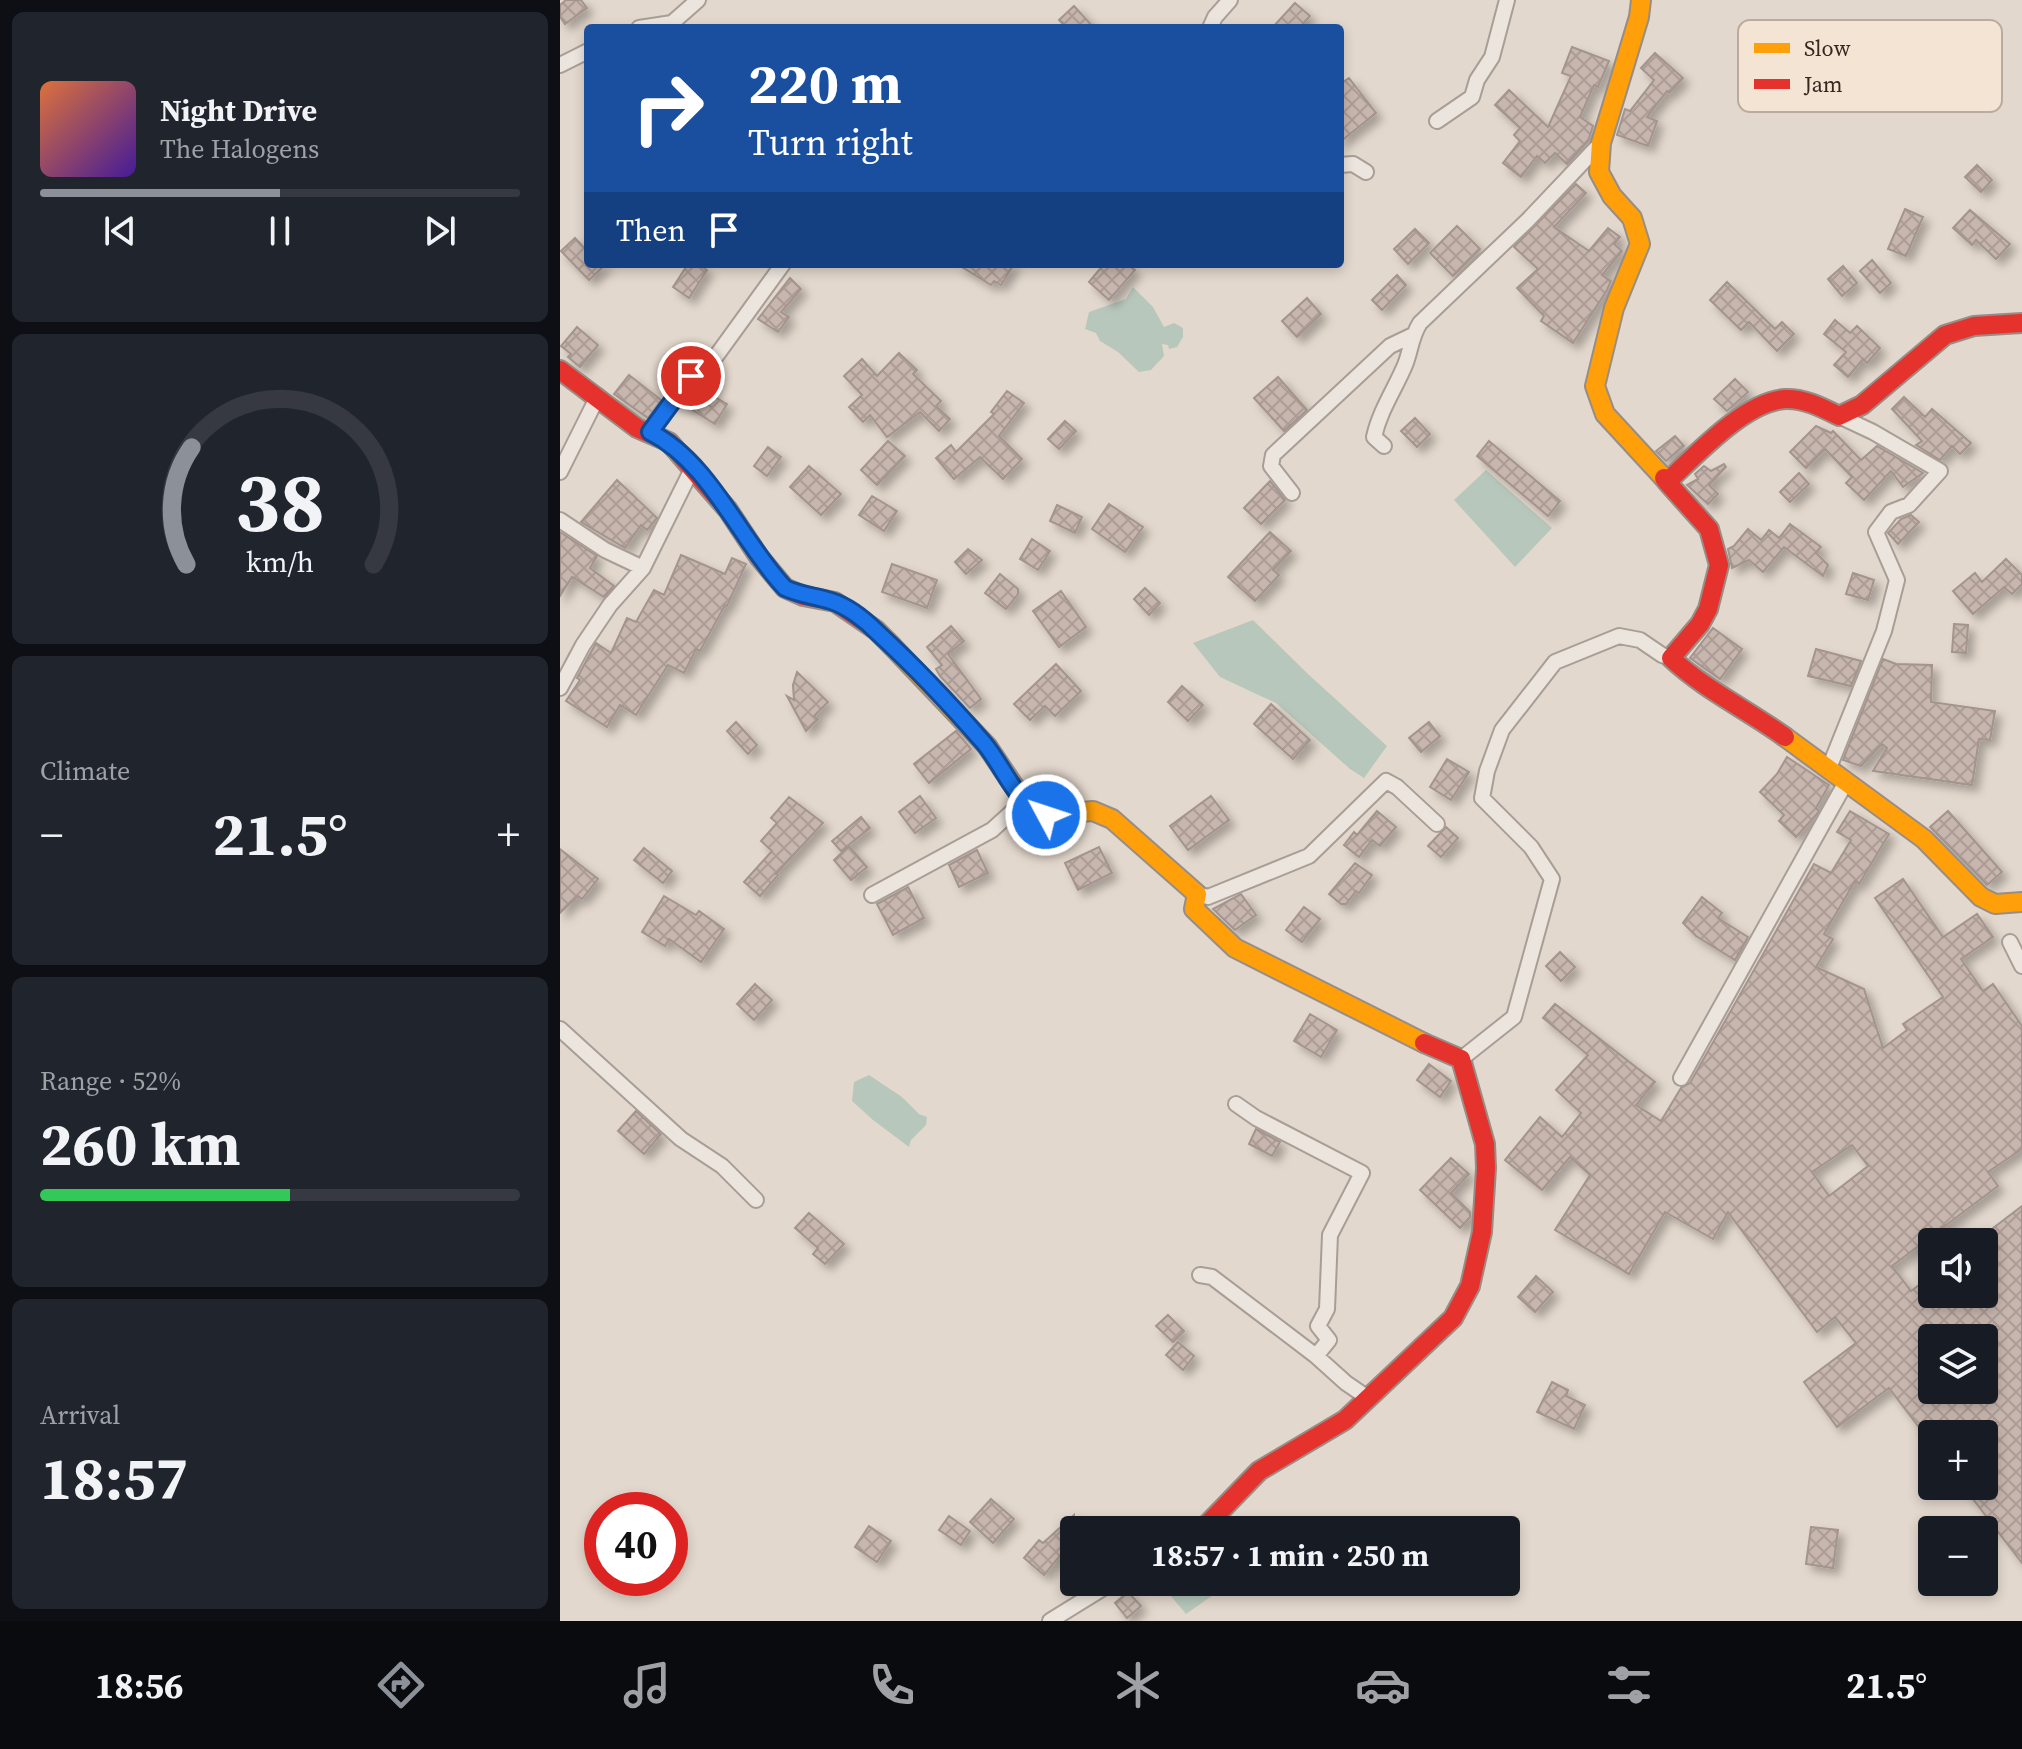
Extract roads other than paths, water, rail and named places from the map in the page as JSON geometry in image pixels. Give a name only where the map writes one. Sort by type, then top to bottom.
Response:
[{"type":"street","points":[[665,24],[672,23],[698,0]]},
{"type":"street","points":[[1212,24],[1230,0]]},
{"type":"street","points":[[1437,121],[1472,97],[1477,80],[1492,57],[1507,0]]},
{"type":"street","points":[[1641,0],[1639,17],[1601,143],[1599,172],[1612,196],[1632,218],[1640,244],[1614,308],[1595,386],[1605,414],[1709,529],[1719,565],[1708,609],[1700,624],[1671,658]]},
{"type":"street","points":[[560,65],[584,53]]},
{"type":"street","points":[[1384,446],[1374,437],[1386,401],[1406,363],[1411,336],[1420,323],[1528,220],[1601,143]]},
{"type":"street","points":[[1344,165],[1353,164],[1366,172]]},
{"type":"street","points":[[650,432],[691,376],[714,359],[780,268]]},
{"type":"street","points":[[1839,416],[1862,405],[1945,335],[1974,326],[2022,323]]},
{"type":"street","points":[[1292,493],[1271,466],[1273,455],[1390,346],[1411,336]]},
{"type":"street","points":[[560,370],[637,428],[669,442],[693,467],[785,588],[803,596],[835,602],[876,630],[987,746],[1033,810],[1046,815],[1093,811],[1112,819],[1197,894],[1208,897],[1309,856],[1332,837],[1386,781],[1397,787],[1437,824]]},
{"type":"street","points":[[560,472],[598,396]]},
{"type":"street","points":[[1667,482],[1758,405],[1785,398],[1818,406],[1873,432],[1940,471],[1909,505],[1891,512],[1876,532],[1897,580],[1884,631],[1829,768]]},
{"type":"street","points":[[560,688],[589,635],[610,605],[643,568],[693,467]]},
{"type":"street","points":[[560,520],[605,550],[643,568]]},
{"type":"street","points":[[1461,1059],[1514,1017],[1552,879],[1531,847],[1482,798],[1487,771],[1502,730],[1555,662],[1619,636],[1640,640],[1671,658],[1691,677],[1754,714],[1829,768],[1924,839],[1981,897],[1995,904],[2022,902]]},
{"type":"street","points":[[1681,1078],[1846,782]]},
{"type":"street","points":[[872,895],[992,830],[1024,801]]},
{"type":"street","points":[[1197,894],[1194,909],[1235,948],[1406,1035],[1461,1059]]},
{"type":"street","points":[[2010,942],[2022,966]]},
{"type":"street","points":[[560,1029],[681,1139],[722,1166],[756,1200]]},
{"type":"street","points":[[1216,1516],[1259,1471],[1345,1420],[1453,1318],[1470,1286],[1482,1232],[1486,1168],[1485,1144],[1461,1059]]},
{"type":"street","points":[[1236,1104],[1256,1118],[1362,1173],[1330,1235],[1327,1309],[1318,1326],[1329,1340],[1316,1356]]},
{"type":"street","points":[[1200,1275],[1212,1277],[1368,1398]]},
{"type":"street","points":[[1050,1621],[1090,1596]]}]
